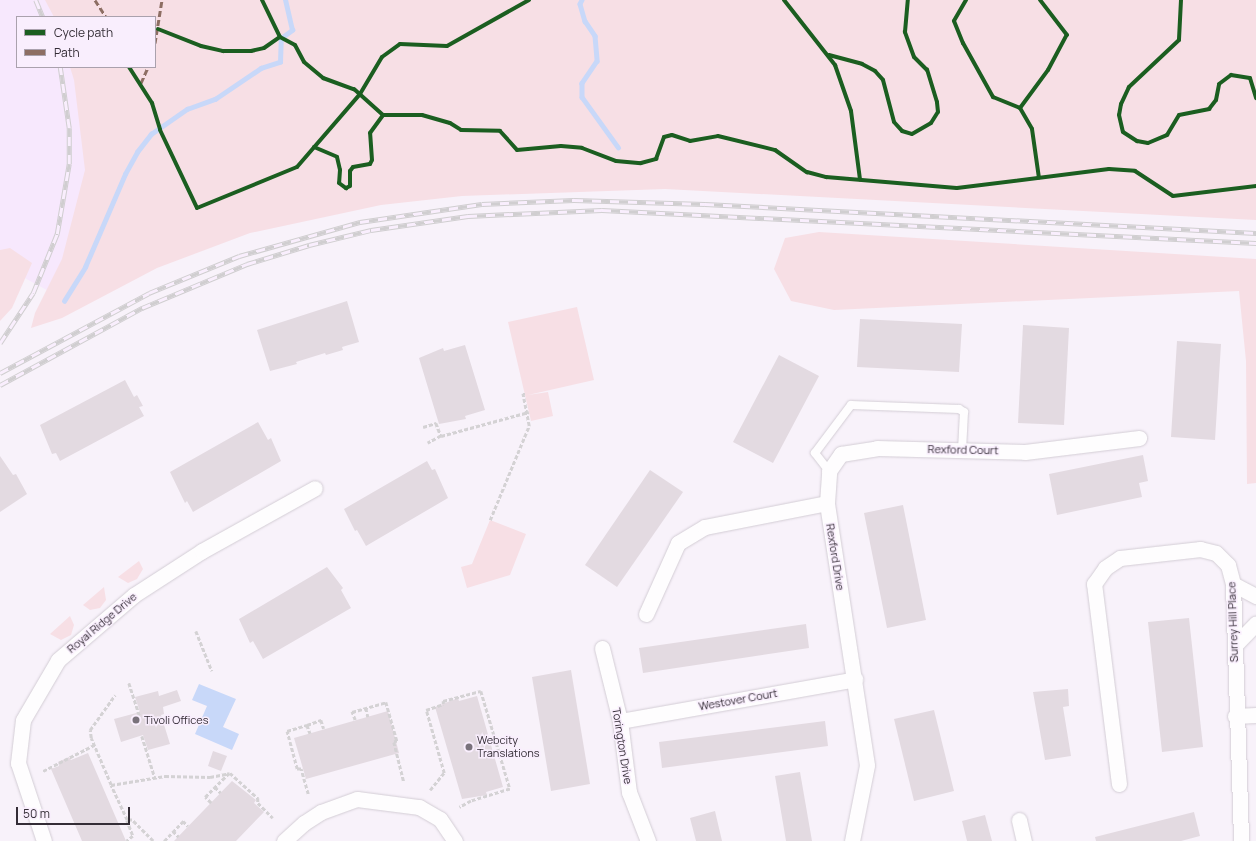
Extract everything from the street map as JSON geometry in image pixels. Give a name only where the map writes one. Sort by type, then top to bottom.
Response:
[{"type":"street","name":"Rexford Court","points":[[829,471],[841,454],[877,448],[1025,452],[1139,438]]},
{"type":"street","points":[[646,614],[678,542],[705,528],[827,503],[829,471]]},
{"type":"street","name":"Royal Ridge Drive","points":[[44,841],[18,763],[23,720],[58,660],[134,595],[202,551],[315,488]]},
{"type":"street","name":"Rexford Drive","points":[[827,503],[867,765],[852,841]]},
{"type":"street","name":"Surrey Hill Place","points":[[1119,784],[1094,584],[1105,568],[1120,558],[1200,549],[1216,553],[1228,565],[1233,584],[1235,716],[1240,841]]},
{"type":"street","points":[[1233,584],[1256,596]]},
{"type":"street","points":[[1235,645],[1256,623]]},
{"type":"street","name":"Torington Drive","points":[[602,648],[620,721],[629,792],[648,841]]},
{"type":"street","name":"Westover Court","points":[[620,721],[855,679]]},
{"type":"street","points":[[1235,716],[1256,715]]},
{"type":"street","points":[[284,841],[304,823],[321,812],[357,799],[419,807],[440,819],[455,841]]},
{"type":"street","points":[[1019,820],[1024,841]]},
{"type":"lane","points":[[829,471],[815,453],[851,405],[959,408],[964,412],[962,450]]},
{"type":"path","points":[[490,520],[529,426],[528,413],[523,394],[525,394]]},
{"type":"path","points":[[428,443],[441,436],[528,413]]},
{"type":"path","points":[[423,427],[436,423],[441,436]]},
{"type":"path","points":[[196,631],[212,671]]},
{"type":"path","points":[[129,683],[140,716]]},
{"type":"path","points":[[430,790],[444,773],[426,710],[443,704],[443,701],[481,691],[510,789],[471,801],[460,807]]},
{"type":"path","points":[[115,696],[94,722],[90,730],[94,745],[133,836],[127,841]]},
{"type":"path","points":[[355,720],[352,712],[386,702],[397,741],[394,742],[404,782]]},
{"type":"path","points":[[366,708],[368,716]]},
{"type":"path","points":[[308,794],[301,769],[297,769],[287,731],[321,720],[324,729]]},
{"type":"path","points":[[307,725],[310,733]]},
{"type":"path","points":[[142,736],[155,778]]},
{"type":"path","points":[[43,770],[94,745]]},
{"type":"path","points":[[396,748],[397,753]]},
{"type":"path","points":[[111,785],[155,778],[210,777],[230,773]]},
{"type":"path","points":[[211,803],[205,797],[230,773]]},
{"type":"path","points":[[230,773],[258,798],[258,803],[272,818]]},
{"type":"path","points":[[215,787],[221,793]]},
{"type":"path","points":[[127,820],[132,820],[153,841]]},
{"type":"path","points":[[164,841],[183,821],[188,826]]},
{"type":"path","points":[[173,831],[179,836]]},
{"type":"shaded area","points":[[0,0],[75,0],[88,16],[16,16],[16,68],[114,68],[56,295],[19,275],[0,315]]},
{"type":"shaded area","points":[[45,0],[1256,0],[1256,220],[665,189],[462,196],[381,205],[250,233],[157,268],[62,318],[31,328],[35,313],[62,259],[85,170],[74,80],[70,68],[156,68],[156,16],[53,16]]},
{"type":"shaded area","points":[[819,232],[1256,259],[1256,483],[1247,484],[1246,361],[1239,291],[834,310],[791,301],[774,269],[785,238]]},
{"type":"shaded area","points":[[10,248],[32,263],[12,308],[0,321],[0,250]]},
{"type":"shaded area","points":[[577,307],[594,380],[528,395],[548,392],[553,416],[531,421],[508,322]]},
{"type":"shaded area","points":[[490,520],[526,534],[510,575],[467,588],[461,567],[472,564]]},
{"type":"shaded area","points":[[139,561],[143,569],[137,579],[128,583],[118,577]]},
{"type":"shaded area","points":[[104,587],[106,600],[100,608],[90,610],[83,605]]},
{"type":"shaded area","points":[[70,616],[74,625],[71,635],[61,640],[50,634]]},
{"type":"water","points":[[199,684],[236,699],[223,727],[239,734],[232,750],[195,734],[207,706],[192,700]]},
{"type":"building","points":[[347,301],[359,342],[342,347],[343,350],[326,355],[325,353],[296,362],[297,364],[270,371],[257,330]]},
{"type":"building","points":[[860,319],[962,324],[959,372],[857,367]]},
{"type":"building","points":[[1023,325],[1069,328],[1064,425],[1018,423]]},
{"type":"building","points":[[1177,341],[1221,344],[1215,440],[1171,437]]},
{"type":"building","points":[[465,345],[485,410],[465,416],[466,419],[439,424],[419,358],[443,348],[444,351]]},
{"type":"building","points":[[779,355],[819,376],[773,463],[733,442]]},
{"type":"building","points":[[125,380],[134,397],[137,395],[143,406],[139,407],[144,416],[60,461],[56,453],[52,454],[40,425]]},
{"type":"building","points":[[258,422],[268,440],[271,438],[281,461],[193,512],[187,501],[185,503],[170,472]]},
{"type":"building","points":[[1143,455],[1148,481],[1139,483],[1142,497],[1057,515],[1049,474]]},
{"type":"building","points":[[0,456],[13,475],[16,474],[27,494],[0,512]]},
{"type":"building","points":[[427,461],[432,470],[435,469],[448,498],[366,546],[357,530],[355,531],[344,509]]},
{"type":"building","points":[[650,470],[683,492],[617,587],[585,565]]},
{"type":"building","points":[[903,505],[926,620],[887,628],[864,513]]},
{"type":"building","points":[[327,567],[343,588],[341,590],[351,608],[263,659],[253,641],[250,643],[239,619]]},
{"type":"building","points":[[1189,618],[1203,747],[1162,752],[1148,622]]},
{"type":"building","points":[[806,624],[809,648],[643,673],[639,648]]},
{"type":"building","points":[[571,670],[590,784],[551,791],[532,677]]},
{"type":"building","points":[[1068,689],[1069,706],[1063,707],[1071,756],[1045,760],[1033,692]]},
{"type":"building","name":"Tivoli Offices","points":[[177,690],[181,701],[163,707],[164,714],[161,715],[170,744],[148,750],[143,735],[121,742],[114,719],[140,712],[135,697],[158,691],[159,696]]},
{"type":"building","name":"Webcity Translations","points":[[477,696],[503,787],[486,792],[487,795],[462,799],[435,707],[458,698],[459,701]]},
{"type":"building","points":[[934,710],[954,791],[914,801],[894,719]]},
{"type":"building","points":[[388,711],[399,753],[306,779],[294,738]]},
{"type":"building","points":[[825,721],[828,746],[662,768],[659,742]]},
{"type":"building","points":[[213,751],[227,756],[221,771],[208,766]]},
{"type":"building","points":[[88,753],[126,841],[82,841],[51,769],[59,766],[58,762],[69,757],[71,760]]},
{"type":"building","points":[[800,772],[812,841],[786,841],[775,776]]},
{"type":"building","points":[[232,781],[256,800],[254,803],[264,812],[236,841],[174,841]]},
{"type":"building","points":[[715,811],[722,841],[696,841],[690,818]]},
{"type":"building","points":[[1194,812],[1200,836],[1181,841],[1096,841],[1095,837]]},
{"type":"building","points":[[985,815],[992,841],[967,841],[962,821]]},
{"type":"waterway","points":[[64,301],[85,267],[125,174],[137,152],[151,134],[187,109],[215,99],[261,68],[280,62],[281,38],[292,30],[285,0]]},
{"type":"waterway","points":[[582,0],[580,4],[585,21],[595,36],[597,61],[582,83],[582,97],[618,147]]},
{"type":"railway","points":[[36,0],[43,16]]},
{"type":"railway","points":[[0,343],[33,293],[57,234],[69,164],[69,128],[60,68]]},
{"type":"railway","points":[[0,373],[149,293],[239,256],[360,222],[482,204],[574,200],[705,204],[1256,233]]},
{"type":"railway","points":[[0,385],[142,308],[247,264],[309,245],[371,230],[468,216],[602,210],[1256,243]]},
{"type":"marked path","points":[[95,0],[105,16]]},
{"type":"marked path","points":[[156,37],[162,0]]},
{"type":"marked path","points":[[141,83],[148,68]]},
{"type":"cycle path","points":[[262,0],[280,37],[295,45],[304,62],[323,78],[354,89],[383,115],[422,115],[450,123],[461,130],[500,131],[517,150],[561,146],[582,148],[616,161],[641,163],[656,159],[664,137],[672,135],[690,141],[718,136],[775,150],[807,172],[826,177],[957,188],[1109,169],[1135,171],[1173,196],[1256,186]]},
{"type":"cycle path","points":[[130,68],[152,103],[160,130],[197,208],[297,167],[360,94],[382,57],[400,44],[447,46],[529,0]]},
{"type":"cycle path","points":[[784,0],[835,65],[851,111],[860,179]]},
{"type":"cycle path","points":[[829,55],[862,64],[875,71],[883,80],[894,122],[902,131],[912,134],[931,123],[938,112],[937,102],[927,70],[914,57],[905,32],[908,0]]},
{"type":"cycle path","points":[[966,0],[954,21],[963,43],[993,97],[1020,108],[1048,70],[1067,35],[1040,0]]},
{"type":"cycle path","points":[[1181,0],[1179,40],[1129,87],[1121,104],[1119,115],[1123,132],[1137,141],[1148,143],[1167,135],[1179,115],[1209,109],[1216,100],[1219,84],[1231,75],[1250,78],[1256,98]]},
{"type":"cycle path","points":[[158,29],[201,46],[223,51],[251,51],[264,48],[280,37]]},
{"type":"cycle path","points":[[1020,108],[1032,129],[1039,178]]},
{"type":"cycle path","points":[[314,147],[337,157],[340,170],[339,183],[346,188],[350,186],[350,171],[353,167],[370,164],[372,160],[370,133],[383,115]]},
{"type":"place","name":"Tivoli Offices","points":[[136,720]]},
{"type":"place","name":"Webcity Translations","points":[[469,747]]}]
